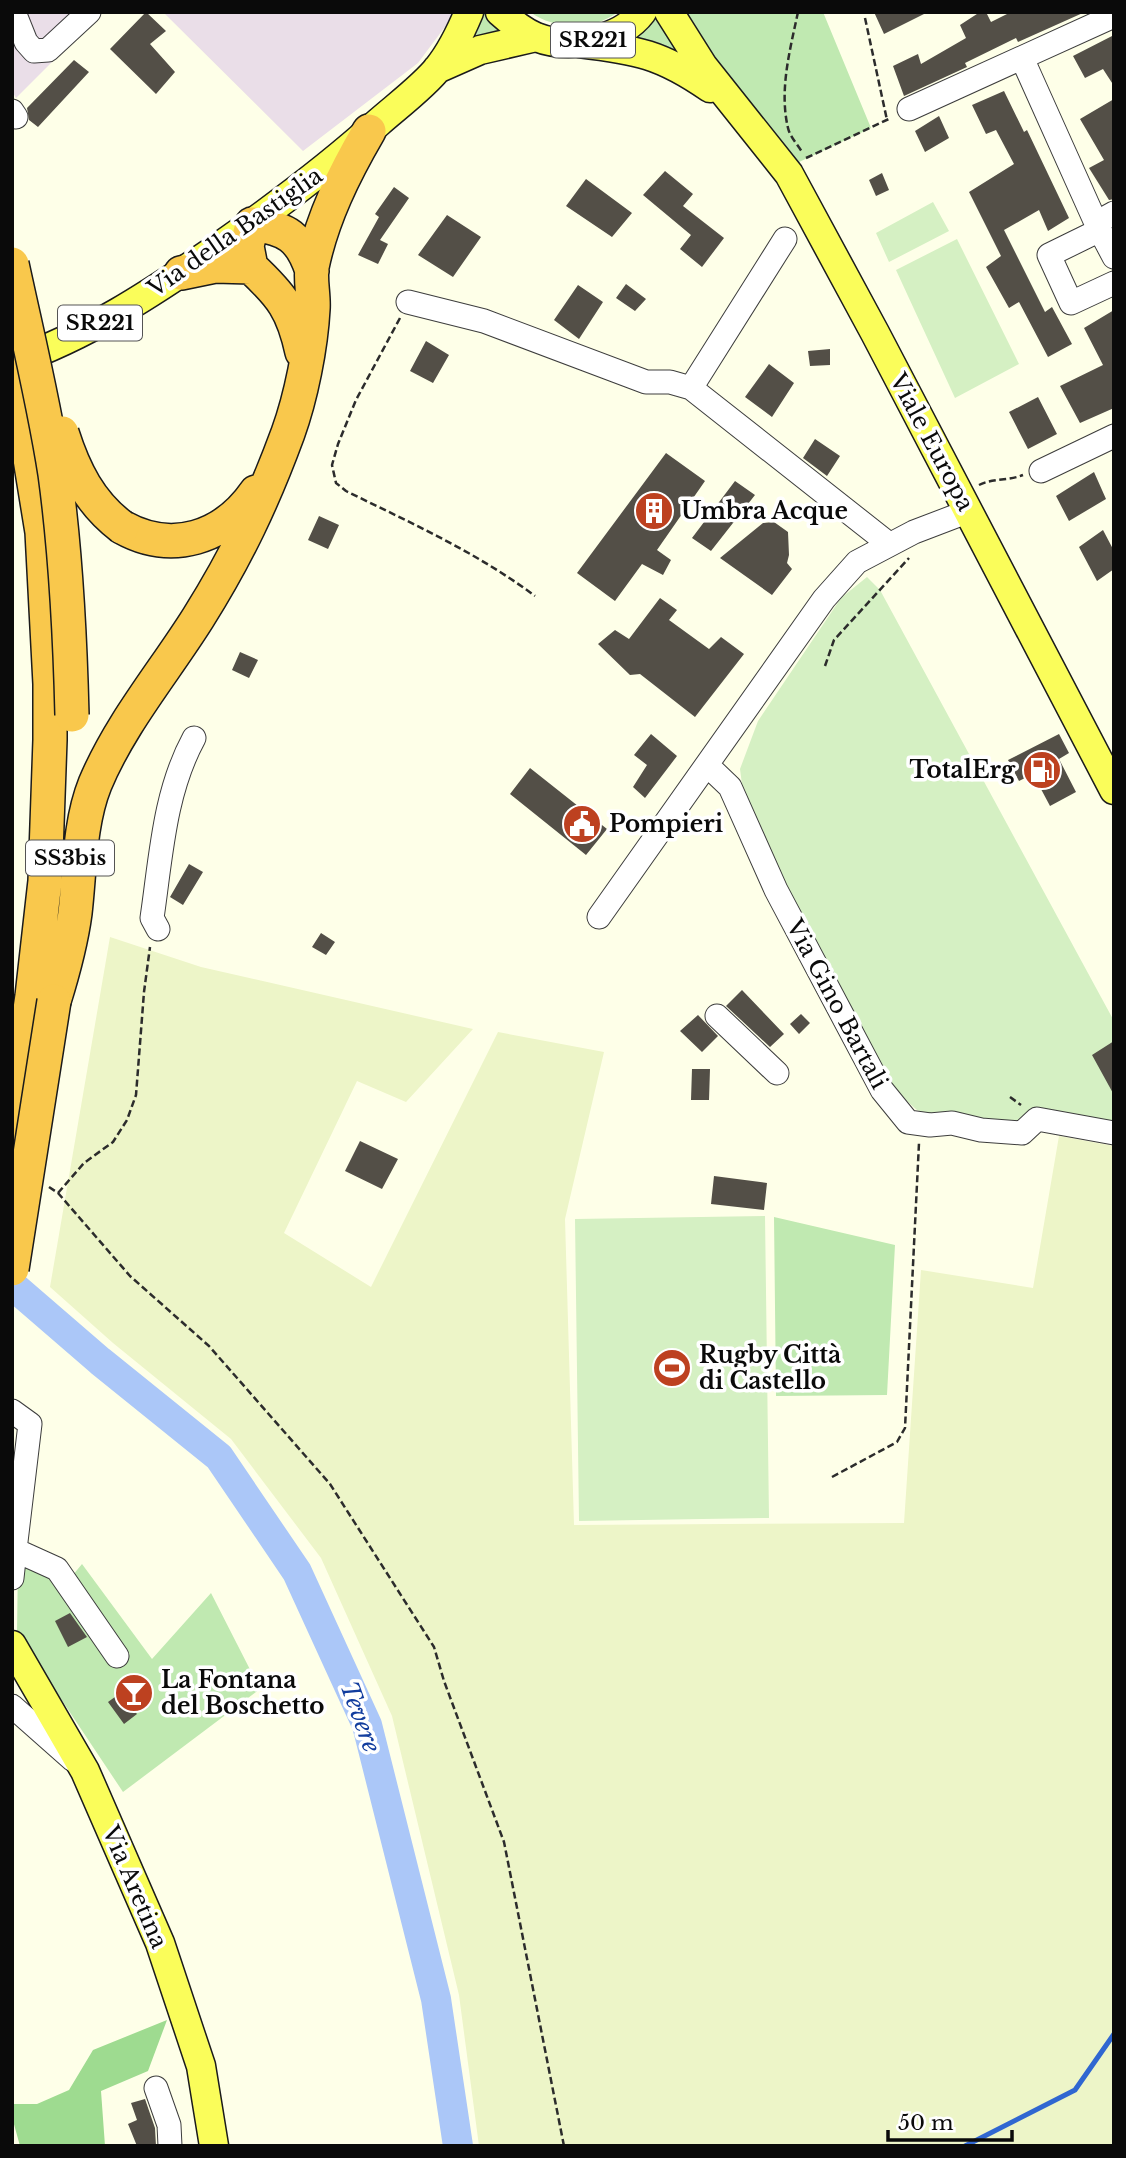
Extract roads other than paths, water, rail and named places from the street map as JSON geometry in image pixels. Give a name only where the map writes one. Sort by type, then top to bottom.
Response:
[{"type":"highway","points":[[43,998],[72,934],[84,822],[95,785],[122,734],[233,560],[256,514],[278,458],[293,417],[305,364],[313,309],[312,271],[319,240],[332,203],[369,131]]},
{"type":"highway","points":[[305,364],[289,309],[275,290],[251,267],[247,246],[252,224],[279,230],[295,239],[306,254],[312,271]]},
{"type":"highway","points":[[12,256],[30,296],[57,416],[73,464],[86,490],[122,527],[145,537],[169,541],[184,540],[211,532],[228,523],[242,510],[278,458]]},
{"type":"highway","name":"SS3bis","points":[[12,264],[55,476],[66,579],[61,714]]},
{"type":"highway","points":[[181,273],[215,266],[251,267]]},
{"type":"highway","name":"SS3bis","points":[[12,369],[25,428],[42,532],[61,714],[69,881],[12,1129]]},
{"type":"highway","points":[[12,408],[25,475],[42,532]]},
{"type":"highway","name":"SS3bis","points":[[12,1269],[43,998]]},
{"type":"main road","name":"Via della Bastiglia","points":[[12,362],[101,323],[252,224],[345,152],[437,69],[457,38],[469,12]]},
{"type":"main road","name":"SR221","points":[[500,12],[517,27],[536,37],[557,43],[579,43],[611,35],[638,18],[642,12]]},
{"type":"main road","name":"Viale Europa","points":[[669,12],[696,56],[789,174],[972,499],[1114,790]]},
{"type":"main road","name":"Via della Bastiglia","points":[[437,69],[480,50],[536,37]]},
{"type":"main road","name":"Viale Europa","points":[[579,43],[622,48],[656,57],[694,76],[733,104]]},
{"type":"main road","name":"Via Aretina","points":[[12,1645],[85,1771],[160,1943],[201,2066],[214,2146]]},
{"type":"street","points":[[14,12],[26,42],[34,51],[42,52],[48,50],[89,12]]},
{"type":"street","points":[[909,109],[1107,19]]},
{"type":"street","points":[[1022,58],[1103,222],[1114,257]]},
{"type":"street","points":[[1103,222],[1049,255],[1072,303],[1114,283]]},
{"type":"street","points":[[691,388],[785,239]]},
{"type":"street","points":[[408,302],[484,321],[646,382],[670,382],[691,388],[895,541]]},
{"type":"street","points":[[1041,471],[1114,436]]},
{"type":"street","points":[[598,917],[824,599],[858,562],[972,499]]},
{"type":"street","points":[[158,929],[152,918],[173,787],[182,760],[194,738]]},
{"type":"street","name":"Via Gino Bartali","points":[[707,765],[730,787],[776,890],[882,1090],[908,1122],[930,1125],[952,1123],[981,1130],[1022,1133],[1037,1119],[1114,1133]]},
{"type":"street","points":[[717,1016],[777,1073]]},
{"type":"street","points":[[12,1411],[30,1424],[12,1578]]},
{"type":"street","points":[[14,1549],[60,1563],[117,1656]]},
{"type":"street","points":[[13,1712],[85,1771]]},
{"type":"street","points":[[156,2088],[169,2125],[170,2146]]},
{"type":"waterway","name":"Tevere","points":[[12,1285],[100,1361],[219,1457],[297,1572],[367,1725],[436,1999],[458,2146]]},
{"type":"waterway","points":[[965,2146],[1075,2090],[1114,2034]]},
{"type":"place","name":"Umbra Acque","points":[[654,511]]},
{"type":"place","name":"TotalErg","points":[[1042,770]]},
{"type":"place","name":"Pompieri","points":[[582,824]]},
{"type":"place","name":"Rugby Città di Castello","points":[[672,1368]]},
{"type":"place","name":"La Fontana del Boschetto","points":[[134,1693]]}]
